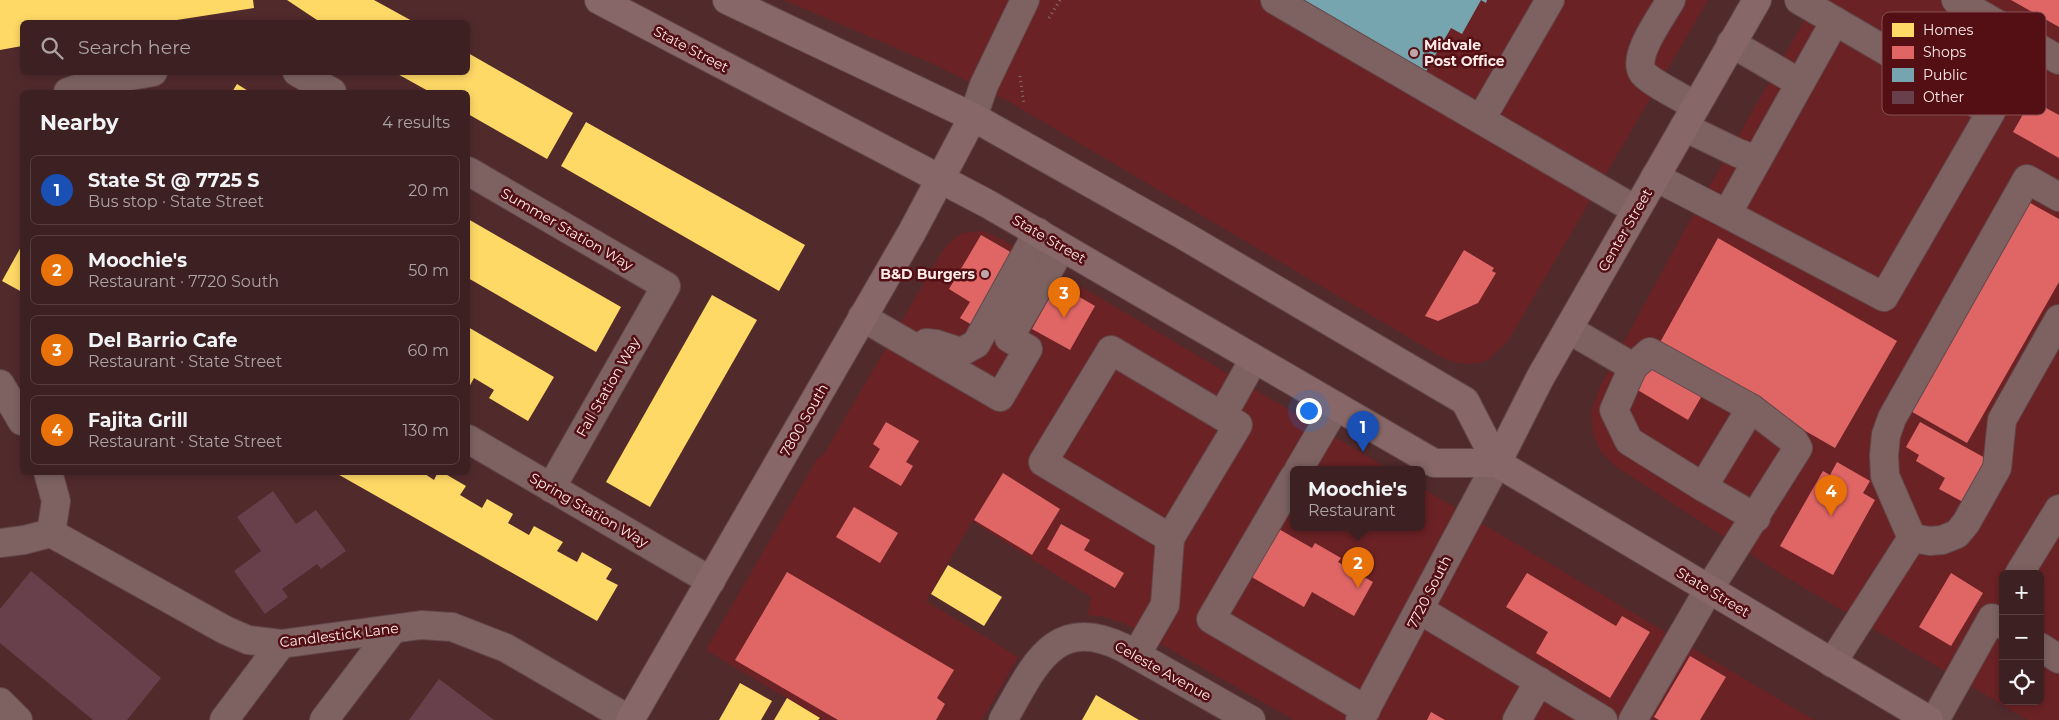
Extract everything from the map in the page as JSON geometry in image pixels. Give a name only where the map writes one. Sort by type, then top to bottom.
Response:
[{"type":"main road","name":"State Street","points":[[599,0],[1038,232],[1434,463],[1497,463],[1925,719]]},
{"type":"main road","points":[[727,0],[973,117],[1181,234],[1465,401],[1497,463]]},
{"type":"main road","name":"Center Street","points":[[1497,463],[1540,378],[1757,0]]},
{"type":"main road","name":"7800 South","points":[[630,720],[942,180],[973,117]]},
{"type":"street","points":[[973,117],[984,84],[1025,0]]},
{"type":"street","points":[[1275,0],[1636,210]]},
{"type":"street","points":[[1481,119],[1550,0]]},
{"type":"street","points":[[1671,0],[1642,51],[1639,66],[1644,75],[1690,117],[1738,153],[1757,160]]},
{"type":"street","points":[[1799,0],[1882,48]]},
{"type":"street","points":[[1956,0],[1977,12]]},
{"type":"street","points":[[1727,214],[1835,21]]},
{"type":"street","points":[[1731,43],[1800,83]]},
{"type":"street","points":[[2046,52],[2059,60]]},
{"type":"street","points":[[74,90],[97,82],[136,75]]},
{"type":"street","points":[[302,75],[328,90]]},
{"type":"street","points":[[1655,177],[1884,297],[1989,115]]},
{"type":"street","name":"Summer Station Way","points":[[470,172],[666,286]]},
{"type":"street","points":[[1912,538],[1885,476],[1884,455],[1886,435],[1892,418],[2027,179],[2059,197]]},
{"type":"street","points":[[907,342],[936,344],[961,352],[976,344],[1038,232]]},
{"type":"street","points":[[862,317],[1000,396],[1028,349],[1008,338],[1062,247]]},
{"type":"street","name":"Fall Station Way","points":[[551,488],[666,286]]},
{"type":"street","points":[[1912,538],[1930,541],[1942,540],[1956,534],[1966,523],[1997,468],[2002,420],[2059,319]]},
{"type":"street","points":[[1568,329],[1633,368]]},
{"type":"street","points":[[1136,655],[1165,605],[1170,538],[1238,425],[1111,350],[1043,462],[1170,538]]},
{"type":"street","points":[[1633,720],[1709,589],[1756,518],[1798,448],[1794,441],[1751,408],[1650,352],[1633,368],[1614,410],[1629,441],[1756,518]]},
{"type":"street","points":[[1222,416],[1254,359]]},
{"type":"street","points":[[0,384],[20,418]]},
{"type":"street","points":[[1301,466],[1336,406]]},
{"type":"street","points":[[1703,487],[1751,408]]},
{"type":"street","name":"Spring Station Way","points":[[470,441],[711,581]]},
{"type":"street","name":"7720 South","points":[[1363,715],[1497,463]]},
{"type":"street","points":[[0,544],[52,532],[56,501],[49,475]]},
{"type":"street","points":[[1290,484],[1211,619],[1363,715]]},
{"type":"street","points":[[2021,570],[2059,509]]},
{"type":"street","name":"Candlestick Lane","points":[[52,532],[225,630],[248,640],[281,644],[422,625],[452,627],[506,648],[630,720]]},
{"type":"street","points":[[1832,662],[1912,538]]},
{"type":"street","points":[[1420,610],[1603,720]]},
{"type":"street","points":[[1925,719],[1999,615]]},
{"type":"street","points":[[324,720],[392,629]]},
{"type":"street","name":"Celeste Avenue","points":[[1003,720],[1040,658],[1054,646],[1070,639],[1088,636],[1106,640],[1136,655],[1251,720]]},
{"type":"street","points":[[224,720],[281,644]]},
{"type":"street","points":[[2044,649],[2059,658]]},
{"type":"street","points":[[1517,720],[1539,682]]},
{"type":"street","points":[[0,702],[18,720]]},
{"type":"path","points":[[1045,26],[1060,0]]},
{"type":"path","points":[[1020,69],[1024,105]]},
{"type":"shaded area","points":[[784,0],[1708,0],[1508,341],[1489,359],[1479,363],[1468,364],[1450,361],[1440,356],[1008,101],[931,63]]},
{"type":"shaded area","points":[[1816,0],[2059,0],[2059,720],[2028,720],[2003,705],[2044,705],[2044,570],[1999,570],[1999,703],[1789,579],[1615,466],[1601,452],[1593,434],[1591,412],[1600,386],[1683,233]]},
{"type":"shaded area","points":[[984,231],[999,238],[1384,466],[1290,466],[1290,531],[1425,531],[1425,490],[1814,720],[1294,720],[1124,623],[1105,617],[1088,615],[1091,597],[972,521],[926,601],[1018,657],[982,720],[824,720],[706,650],[817,459],[824,454],[942,252],[949,243],[962,233]]},
{"type":"building: Homes","points":[[0,0],[253,0],[254,8],[177,20],[20,20],[20,46],[0,50]]},
{"type":"building: Homes","points":[[287,0],[374,0],[410,20],[317,20]]},
{"type":"building: Homes","points":[[470,54],[573,113],[547,159],[470,115],[470,90],[426,90],[399,75],[470,75]]},
{"type":"building: Homes","points":[[237,84],[247,90],[233,90]]},
{"type":"building: Homes","points":[[586,122],[805,245],[779,291],[561,166]]},
{"type":"building: Homes","points":[[470,220],[621,307],[596,352],[470,279]]},
{"type":"building: Homes","points":[[20,249],[20,291],[2,281]]},
{"type":"building: Homes","points":[[712,295],[757,320],[650,507],[606,482]]},
{"type":"building: Homes","points":[[470,328],[554,377],[528,421],[489,398],[494,390],[474,378],[470,385]]},
{"type":"building: Homes","points":[[339,475],[426,475],[434,480],[436,475],[447,475],[466,486],[460,495],[482,508],[487,499],[513,514],[508,523],[529,535],[534,526],[563,542],[557,551],[577,562],[582,552],[612,569],[606,579],[618,585],[597,621]]},
{"type":"building: Homes","points":[[948,565],[1002,597],[984,626],[931,594]]},
{"type":"building: Homes","points":[[740,683],[772,701],[761,720],[719,720]]},
{"type":"building: Homes","points":[[1096,695],[1139,720],[1082,720]]},
{"type":"building: Homes","points":[[787,698],[820,718],[818,720],[774,720]]},
{"type":"building: Shops","points":[[2011,0],[2059,0],[2059,27],[2046,20],[2046,12],[2032,12]]},
{"type":"building: Shops","points":[[2046,108],[2059,115],[2059,158],[2013,132],[2023,115],[2046,115]]},
{"type":"building: Shops","points":[[2025,200],[2059,219],[2059,282],[1967,443],[1907,409]]},
{"type":"building: Shops","name":"B&D Burgers","points":[[981,235],[1021,258],[979,329],[960,318],[970,302],[949,289]]},
{"type":"building: Shops","points":[[1718,238],[1897,341],[1835,448],[1658,346]]},
{"type":"building: Shops","points":[[1464,250],[1494,268],[1492,271],[1496,273],[1478,303],[1438,321],[1425,316]]},
{"type":"building: Shops","points":[[1057,284],[1095,306],[1070,350],[1032,329]]},
{"type":"building: Shops","points":[[1653,361],[1704,392],[1688,420],[1636,389]]},
{"type":"building: Shops","points":[[886,422],[919,441],[906,462],[913,466],[901,486],[869,467],[880,449],[873,444]]},
{"type":"building: Shops","points":[[1920,422],[1987,459],[1963,502],[1939,489],[1945,478],[1916,461],[1919,455],[1906,447]]},
{"type":"building: Shops","points":[[1837,462],[1870,481],[1863,493],[1875,500],[1833,575],[1780,546],[1823,471],[1830,475]]},
{"type":"building: Shops","points":[[1003,473],[1060,509],[1032,555],[974,520]]},
{"type":"building: Shops","points":[[854,507],[898,533],[880,563],[836,537]]},
{"type":"building: Shops","points":[[1061,524],[1090,540],[1084,550],[1124,573],[1115,588],[1047,549]]},
{"type":"building: Shops","points":[[1277,528],[1312,548],[1315,543],[1341,558],[1338,562],[1373,582],[1354,616],[1312,592],[1304,607],[1250,576]]},
{"type":"building: Shops","points":[[787,572],[954,670],[937,698],[945,704],[936,720],[838,720],[735,660]]},
{"type":"building: Shops","points":[[1527,573],[1616,626],[1622,616],[1650,632],[1610,698],[1536,653],[1548,632],[1506,607]]},
{"type":"building: Shops","points":[[1951,573],[1983,593],[1951,646],[1919,627]]},
{"type":"building: Shops","points":[[1690,656],[1726,677],[1700,720],[1659,720],[1654,717]]},
{"type":"building: Shops","points":[[1431,712],[1445,720],[1427,720]]},
{"type":"building: Public","name":"Midvale Post Office","points":[[1299,0],[1481,0],[1462,34],[1451,28],[1425,73]]},
{"type":"building: Other","points":[[273,491],[296,524],[316,510],[346,551],[321,569],[317,564],[282,589],[288,597],[265,614],[234,571],[261,551],[237,517]]},
{"type":"building: Other","points":[[31,571],[161,678],[127,720],[93,720],[0,643],[0,609]]},
{"type":"building: Other","points":[[439,679],[494,720],[409,720]]},
{"type":"place","name":"Midvale Post Office","points":[[1414,53]]},
{"type":"place","name":"B&D Burgers","points":[[985,274]]},
{"type":"place","name":"Del Barrio Cafe","points":[[1064,318]]},
{"type":"place","name":"State St @ 7725 S","points":[[1363,452]]},
{"type":"place","name":"Fajita Grill","points":[[1831,516]]},
{"type":"place","name":"Moochie's","points":[[1358,588]]}]
